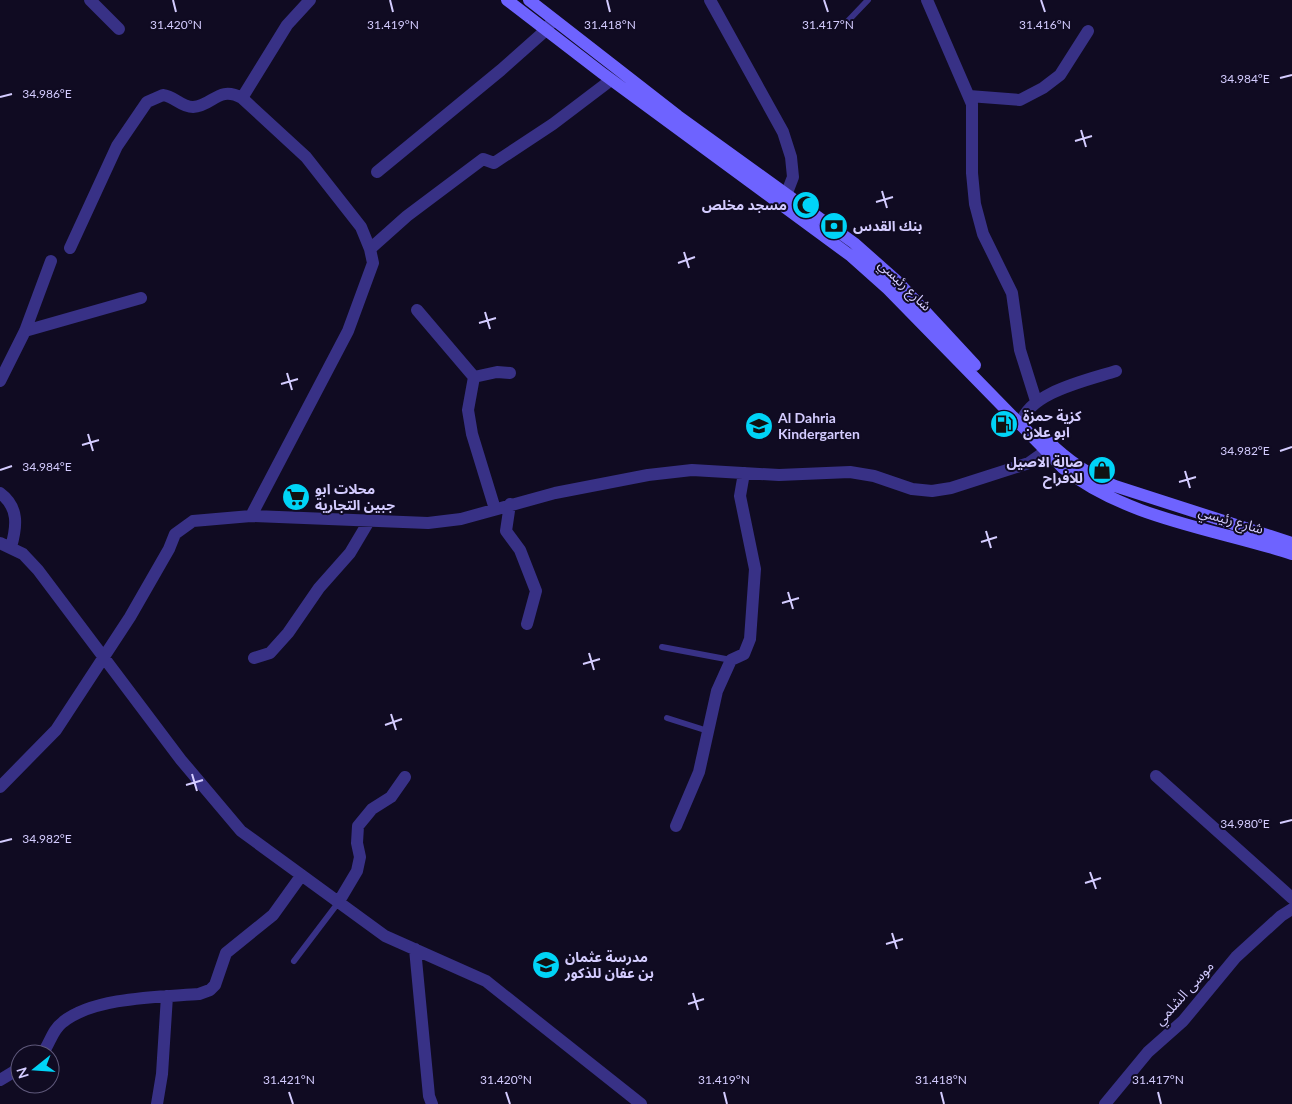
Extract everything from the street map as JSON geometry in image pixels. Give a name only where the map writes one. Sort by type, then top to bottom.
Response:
[{"type":"main road","name":"شارع رئيسي","points":[[507,0],[611,80],[785,200],[854,243],[898,282],[1022,421],[1083,484],[1107,497],[1139,509],[1292,554]]},
{"type":"main road","name":"شارع رئيسي","points":[[529,0],[785,200]]},
{"type":"main road","name":"شارع رئيسي","points":[[1049,448],[1090,476],[1115,486],[1292,543]]},
{"type":"street","points":[[90,0],[119,29]]},
{"type":"street","points":[[242,98],[287,25],[310,0]]},
{"type":"street","points":[[710,0],[783,132],[791,157],[793,177],[785,200]]},
{"type":"street","points":[[927,0],[972,104],[972,173],[975,204],[983,234],[1012,293],[1020,350],[1036,401]]},
{"type":"street","points":[[377,172],[494,76],[546,30],[553,19]]},
{"type":"street","points":[[969,96],[1020,100],[1043,88],[1060,75],[1088,31]]},
{"type":"street","points":[[370,249],[406,216],[482,159],[494,163],[553,124],[611,80]]},
{"type":"street","points":[[70,248],[117,146],[146,102],[156,96],[166,96],[185,106],[196,107],[224,94],[232,94],[242,98],[306,157],[361,227],[370,249],[372,271],[348,331],[251,516]]},
{"type":"street","points":[[0,381],[24,331],[51,261]]},
{"type":"street","points":[[24,331],[141,298]]},
{"type":"street","points":[[417,310],[474,377]]},
{"type":"street","points":[[1022,421],[1036,401],[1074,384],[1116,371]]},
{"type":"street","points":[[474,377],[497,372],[510,373]]},
{"type":"street","points":[[474,377],[468,410],[472,434],[495,509]]},
{"type":"street","points":[[0,787],[56,730],[105,659],[178,530],[188,523],[200,520],[251,516],[428,523],[462,519],[510,504],[648,475],[692,470],[780,475],[862,473],[912,489],[932,491],[951,488],[1029,463],[1049,448]]},
{"type":"street","points":[[676,826],[699,772],[717,690],[731,660],[744,654],[750,639],[755,569],[740,496],[744,473]]},
{"type":"street","points":[[0,493],[10,503],[15,516],[16,529],[6,545],[38,570],[181,760],[241,831],[385,936],[486,981],[640,1104]]},
{"type":"street","points":[[510,504],[506,531],[520,550],[536,591],[527,624]]},
{"type":"street","points":[[254,658],[270,653],[288,633],[319,588],[350,553],[369,521]]},
{"type":"street","points":[[1156,776],[1292,898]]},
{"type":"street","points":[[338,903],[359,864],[358,826],[372,809],[391,797],[405,777]]},
{"type":"street","points":[[48,1044],[58,1026],[74,1016],[118,1000],[199,994],[213,987],[226,953],[273,915],[301,876]]},
{"type":"street","name":"موسى الشلمي","points":[[1105,1104],[1148,1052],[1183,1021],[1236,957],[1281,916],[1292,909]]},
{"type":"street","points":[[415,949],[429,1096],[432,1104]]},
{"type":"street","points":[[157,1104],[162,1074],[167,996]]},
{"type":"lane","points":[[846,23],[868,0]]},
{"type":"lane","points":[[662,647],[731,660]]},
{"type":"lane","points":[[667,718],[708,731]]},
{"type":"lane","points":[[294,961],[338,903]]},
{"type":"place","name":"مسجد مخلص","points":[[806,205]]},
{"type":"place","name":"بنك القدس","points":[[834,226]]},
{"type":"place","name":"كزية حمزة ابو علان","points":[[1004,424]]},
{"type":"place","name":"Al Dahria Kindergarten","points":[[759,426]]},
{"type":"place","name":"صالة الاصيل للافراح","points":[[1102,470]]},
{"type":"place","name":"محلات ابو جبين التجارية","points":[[296,497]]},
{"type":"place","name":"مدرسة عثمان بن عفان للذكور","points":[[546,965]]}]
